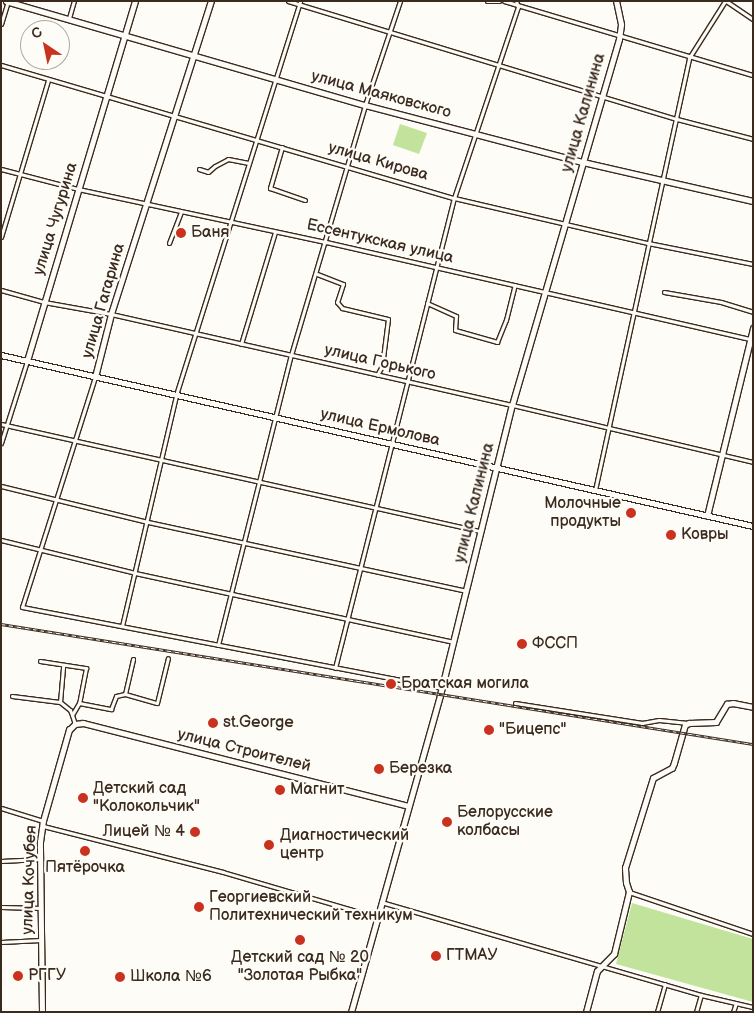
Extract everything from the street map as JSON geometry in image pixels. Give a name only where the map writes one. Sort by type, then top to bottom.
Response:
[{"type":"main road","name":"улица Калинина","points":[[351,1012],[442,688],[512,405],[620,36],[621,24],[616,1]]},
{"type":"street","points":[[1,24],[7,1]]},
{"type":"street","name":"улица Маяковского","points":[[7,1],[365,105],[583,162],[753,201]]},
{"type":"street","points":[[68,18],[74,1]]},
{"type":"street","name":"улица Чугурина","points":[[1,443],[135,1]]},
{"type":"street","name":"улица Гагарина","points":[[122,626],[22,607],[95,377],[111,314],[211,1]]},
{"type":"street","points":[[288,1],[390,31],[498,66],[677,119],[753,139]]},
{"type":"street","points":[[218,645],[291,355],[365,105],[400,1]]},
{"type":"street","points":[[486,1],[499,1]]},
{"type":"street","points":[[504,1],[518,7],[753,76]]},
{"type":"street","points":[[335,668],[362,569],[454,198],[518,7],[516,1]]},
{"type":"street","points":[[595,490],[689,58],[725,1],[753,19]]},
{"type":"street","points":[[299,3],[176,395],[148,522],[122,626],[442,688]]},
{"type":"street","name":"улица Кирова","points":[[1,65],[454,198],[566,223],[648,244],[753,264]]},
{"type":"street","points":[[1,237],[48,80]]},
{"type":"street","points":[[282,147],[270,188],[305,200]]},
{"type":"street","points":[[199,169],[208,172],[215,166],[231,159],[249,163]]},
{"type":"street","name":"Ессентукская улица","points":[[1,169],[78,189],[326,242],[751,339]]},
{"type":"street","points":[[169,243],[182,212]]},
{"type":"street","points":[[241,344],[275,232]]},
{"type":"street","points":[[316,274],[343,284],[337,302],[342,308],[388,319],[382,366],[377,375]]},
{"type":"street","points":[[427,303],[456,316],[455,330],[497,342],[506,320],[515,285]]},
{"type":"street","name":"улица Горького","points":[[1,290],[44,302],[111,314],[196,333],[753,462]]},
{"type":"street","points":[[664,292],[721,302],[753,312]]},
{"type":"street","points":[[708,516],[753,329]]},
{"type":"street","name":"улица Ермолова","points":[[1,355],[753,526]]},
{"type":"street","points":[[1,424],[259,480],[377,509],[480,531]]},
{"type":"street","points":[[1,486],[148,522],[466,591]]},
{"type":"street","points":[[1,540],[230,594],[453,642]]},
{"type":"street","points":[[79,703],[111,709],[116,696],[125,694],[157,703],[168,658]]},
{"type":"street","points":[[125,694],[133,659]]},
{"type":"street","points":[[40,661],[86,668],[79,703],[72,715]]},
{"type":"street","points":[[60,702],[63,665]]},
{"type":"street","points":[[12,696],[60,702],[70,710],[75,724]]},
{"type":"street","points":[[515,703],[642,723],[659,720],[688,724],[716,722],[727,704],[733,702],[753,706]]},
{"type":"street","name":"улица Строителей","points":[[75,724],[83,723],[408,806]]},
{"type":"street","name":"улица Кочубея","points":[[42,1012],[40,859],[43,824],[69,730],[75,724]]},
{"type":"street","points":[[586,1012],[597,971],[614,954],[629,892],[625,868],[651,782],[656,774],[672,768],[682,732],[688,724]]},
{"type":"street","points":[[1,808],[43,824],[230,874],[377,917]]},
{"type":"street","points":[[1,861],[40,859]]},
{"type":"street","points":[[629,892],[753,934]]},
{"type":"street","points":[[381,902],[701,995],[753,1007]]},
{"type":"street","points":[[1,907],[41,908]]},
{"type":"street","points":[[1,942],[41,940]]},
{"type":"street","points":[[657,1012],[665,984]]},
{"type":"street","points":[[696,1012],[701,995]]},
{"type":"street","points":[[733,1012],[736,1003]]},
{"type":"green space","points":[[400,124],[427,133],[419,154],[393,145]]},
{"type":"green space","points":[[632,903],[753,939],[753,1002],[616,964]]},
{"type":"railway","points":[[1,624],[753,744]]},
{"type":"place","name":"Баня","points":[[181,233]]},
{"type":"place","name":"Молочные продукты","points":[[631,513]]},
{"type":"place","name":"Ковры","points":[[671,535]]},
{"type":"place","name":"ФССП","points":[[522,644]]},
{"type":"place","name":"Братская могила","points":[[391,684]]},
{"type":"place","name":"st.George","points":[[213,723]]},
{"type":"place","name":"\"Бицепс\"","points":[[489,730]]},
{"type":"place","name":"Березка","points":[[379,769]]},
{"type":"place","name":"Магнит","points":[[280,790]]},
{"type":"place","name":"Детский сад \"Колокольчик\"","points":[[83,798]]},
{"type":"place","name":"Белорусские колбасы","points":[[447,822]]},
{"type":"place","name":"Лицей № 4","points":[[195,832]]},
{"type":"place","name":"Диагностический центр","points":[[269,845]]},
{"type":"place","name":"Пятёрочка","points":[[85,851]]},
{"type":"place","name":"Георгиевский Политехнический техникум","points":[[199,907]]},
{"type":"place","name":"Детский сад № 20 \"Золотая Рыбка\"","points":[[300,940]]},
{"type":"place","name":"ГТМАУ","points":[[436,956]]},
{"type":"place","name":"РГГУ","points":[[18,976]]},
{"type":"place","name":"Школа №6","points":[[120,977]]}]
